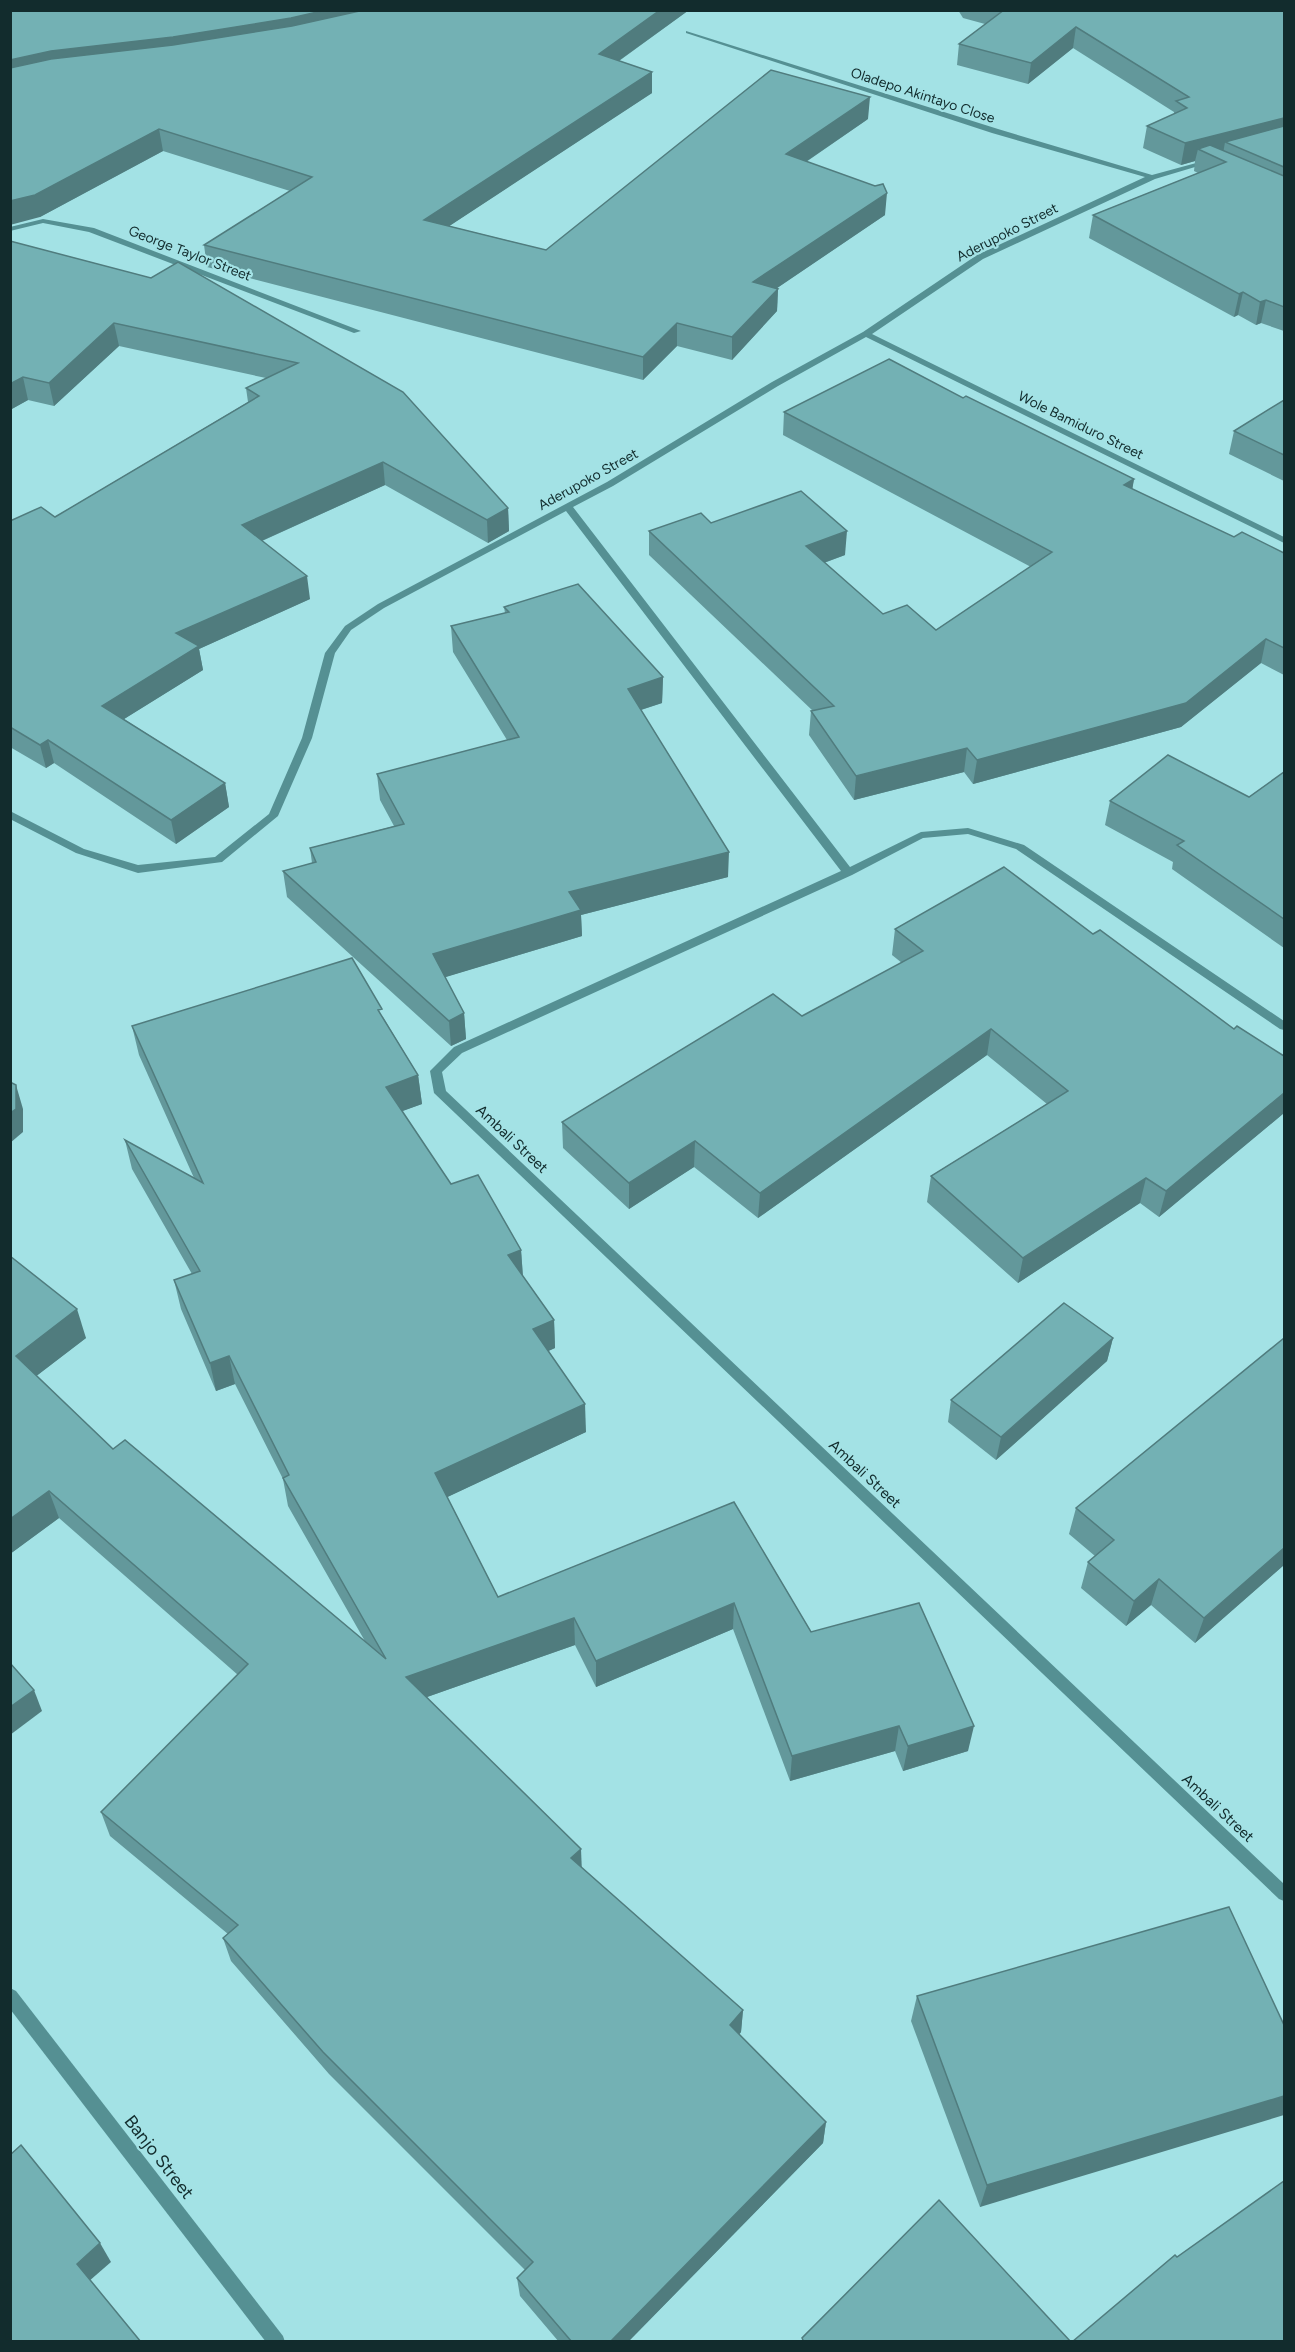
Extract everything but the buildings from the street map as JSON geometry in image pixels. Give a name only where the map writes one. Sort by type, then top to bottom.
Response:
[{"type":"street","name":"Oladepo Akintayo Close","points":[[688,32],[995,131],[1152,177]]},
{"type":"street","name":"Aderupoko Street","points":[[10,813],[80,851],[138,869],[218,860],[273,816],[307,738],[330,653],[348,628],[381,606],[568,507],[775,384],[866,334],[980,257],[1152,177],[1206,162],[1217,163]]},
{"type":"street","name":"George Taylor Street","points":[[10,230],[43,221],[91,230],[357,331]]},
{"type":"street","name":"Wole Bamiduro Street","points":[[866,334],[1284,540]]},
{"type":"street","points":[[568,507],[848,872],[921,835],[968,831],[1020,847],[1284,1026]]},
{"type":"street","name":"Ambali Street","points":[[848,872],[458,1050],[436,1071],[440,1093],[1284,1894]]},
{"type":"street","name":"Banjo Street","points":[[10,1996],[277,2342]]}]
